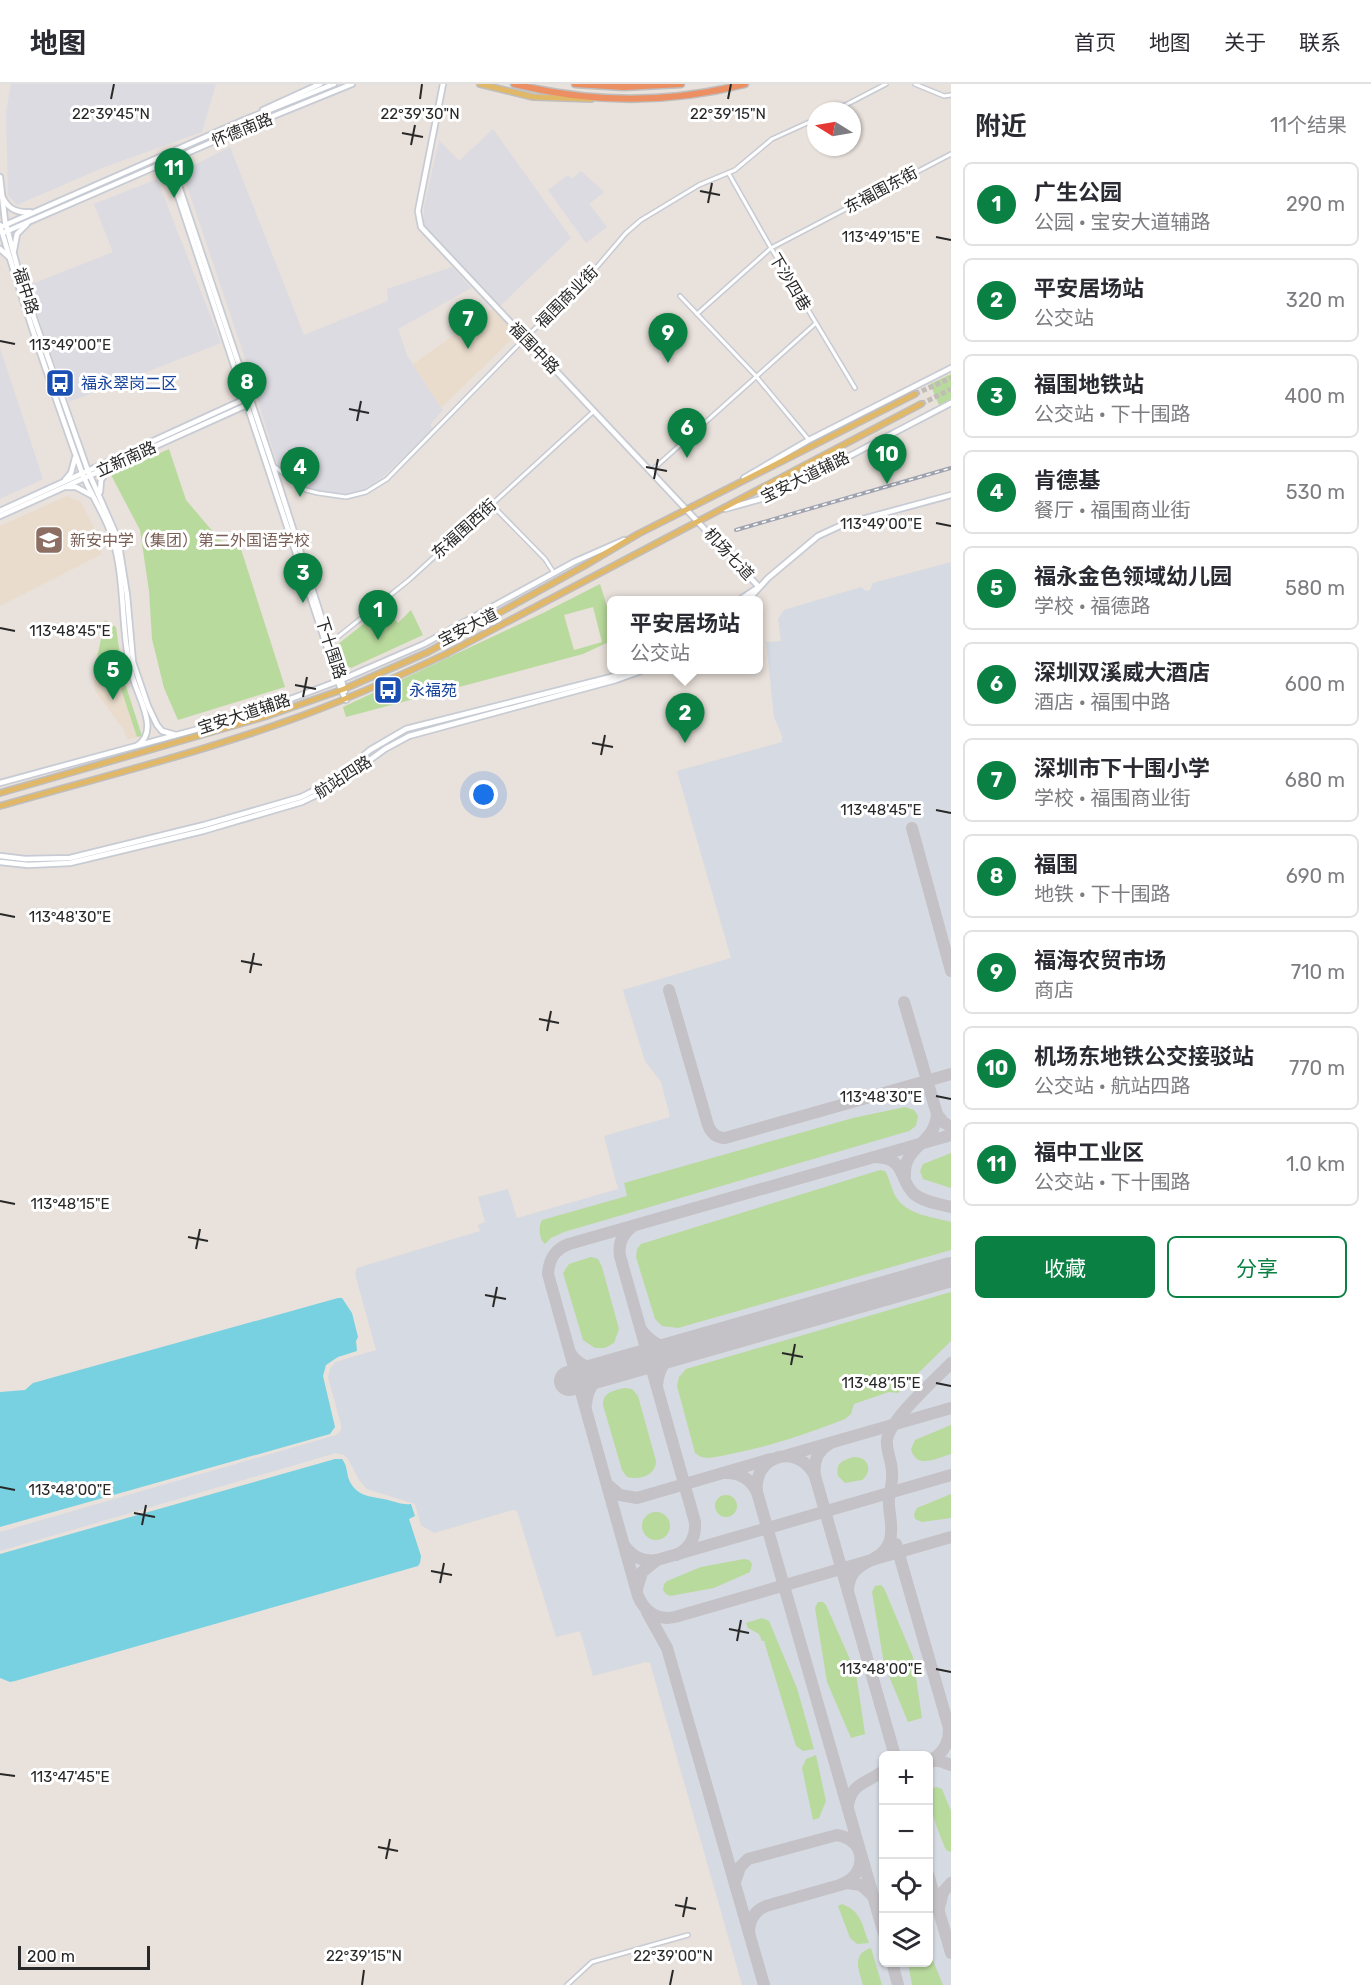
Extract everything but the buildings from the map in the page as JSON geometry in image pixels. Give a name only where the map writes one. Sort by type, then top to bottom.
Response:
[{"type":"highway","points":[[514,84],[548,92],[604,99],[683,96],[745,84]]},
{"type":"highway","points":[[575,84],[624,87],[681,84]]},
{"type":"main road","name":"怀德南路","points":[[244,120],[320,84]]},
{"type":"main road","name":"怀德南路","points":[[2,226],[244,120],[334,84]]},
{"type":"main road","name":"怀德南路","points":[[3,233],[352,84]]},
{"type":"main road","name":"福围中路","points":[[443,84],[418,212],[421,227],[699,522]]},
{"type":"main road","points":[[480,84],[519,95],[544,99],[604,99]]},
{"type":"main road","points":[[612,84],[624,87]]},
{"type":"main road","name":"下十围路","points":[[177,157],[174,165],[175,174],[340,680]]},
{"type":"main road","name":"下十围路","points":[[156,166],[165,169],[171,175],[248,401],[273,466],[346,700]]},
{"type":"main road","name":"福中路","points":[[0,177],[2,226],[10,258],[83,476],[98,500]]},
{"type":"main road","points":[[2,197],[5,204],[15,211],[24,213],[39,210]]},
{"type":"main road","points":[[14,253],[17,234],[36,218]]},
{"type":"main road","name":"福中路","points":[[3,233],[14,253],[25,293],[98,500]]},
{"type":"main road","points":[[0,249],[10,258]]},
{"type":"main road","name":"宝安大道辅路","points":[[736,484],[774,458],[951,368]]},
{"type":"main road","name":"宝安大道","points":[[0,793],[225,729],[343,690],[428,652],[638,534],[915,394]]},
{"type":"main road","name":"立新南路","points":[[0,511],[248,401]]},
{"type":"main road","name":"立新南路","points":[[89,473],[114,465],[248,401]]},
{"type":"main road","name":"宝安大道辅路","points":[[720,510],[775,495],[951,403]]},
{"type":"main road","name":"宝安大道","points":[[0,806],[240,737],[346,700],[446,654],[921,405]]},
{"type":"main road","points":[[57,487],[71,473],[75,456],[73,447]]},
{"type":"main road","points":[[82,455],[94,464],[104,463]]},
{"type":"main road","points":[[98,500],[101,480],[107,470],[114,465]]},
{"type":"main road","points":[[57,487],[76,487],[98,500],[115,529],[120,547],[133,662],[148,715],[148,733],[145,739],[135,747]]},
{"type":"main road","name":"立新南路","points":[[0,516],[57,487]]},
{"type":"main road","points":[[751,596],[806,544],[832,529],[951,495]]},
{"type":"main road","name":"机场七道","points":[[699,522],[759,587]]},
{"type":"main road","name":"宝安大道辅路","points":[[0,783],[240,718],[340,680],[424,644],[574,561],[638,534]]},
{"type":"main road","points":[[745,596],[759,587]]},
{"type":"main road","name":"航站四路","points":[[0,856],[25,859],[70,858],[204,825],[301,797],[333,781],[370,750],[406,729],[620,674]]},
{"type":"main road","name":"航站四路","points":[[0,862],[28,865],[70,864],[203,831],[302,802],[333,787],[385,749],[409,736],[631,674]]},
{"type":"main road","points":[[225,729],[270,707]]},
{"type":"main road","points":[[148,715],[168,734],[182,734]]},
{"type":"street","points":[[851,102],[886,84]]},
{"type":"street","points":[[915,84],[944,96],[951,95]]},
{"type":"street","name":"福围商业街","points":[[273,466],[302,488],[312,492],[346,497],[366,492],[387,479],[525,338],[584,282],[626,233],[641,220],[699,185],[729,174],[772,139],[807,123]]},
{"type":"street","name":"东福围东街","points":[[697,314],[771,248],[951,153]]},
{"type":"street","name":"下沙四巷","points":[[729,174],[815,324],[855,388]]},
{"type":"street","points":[[680,296],[755,375],[809,440]]},
{"type":"street","points":[[651,471],[755,375],[815,324]]},
{"type":"street","name":"东福围西街","points":[[330,644],[409,580],[594,411]]},
{"type":"street","points":[[491,504],[545,559],[554,573]]},
{"type":"street","points":[[567,1985],[592,1962],[688,1935]]},
{"type":"shaded area","points":[[11,84],[216,84],[202,132],[102,168],[17,205],[8,195],[6,112]]},
{"type":"shaded area","points":[[493,129],[571,238],[500,306],[424,226],[424,207],[439,140],[459,161]]},
{"type":"shaded area","points":[[230,147],[304,335],[388,301],[387,289],[452,267],[471,288],[398,329],[407,355],[443,410],[430,425],[434,429],[378,481],[362,491],[327,494],[305,486],[278,466],[245,358],[182,171]]},
{"type":"shaded area","points":[[581,171],[604,192],[589,204],[607,227],[586,243],[548,190],[568,175],[572,179]]},
{"type":"shaded area","points":[[157,179],[221,343],[69,402],[27,286],[113,252],[94,204]]},
{"type":"shaded area","points":[[492,309],[517,334],[441,408],[413,364]]},
{"type":"shaded area","points":[[0,348],[43,479],[0,499]]},
{"type":"shaded area","name":"新安中学（集团）第二外国语学校","points":[[67,496],[81,502],[93,526],[102,554],[0,606],[0,526]]},
{"type":"shaded area","points":[[951,562],[951,1985],[742,1985],[650,1663],[646,1662],[593,1676],[580,1631],[556,1637],[517,1511],[513,1510],[434,1533],[421,1525],[415,1504],[367,1489],[359,1480],[348,1459],[336,1453],[0,1551],[0,1532],[336,1435],[341,1430],[341,1425],[328,1377],[330,1369],[335,1362],[376,1350],[355,1274],[357,1268],[480,1231],[478,1225],[485,1222],[478,1197],[508,1189],[517,1218],[618,1189],[604,1136],[670,1117],[661,1082],[645,1061],[623,990],[731,958],[677,771],[782,742],[782,736],[774,717],[766,642],[781,641],[778,619],[784,610],[861,587],[866,591],[870,590],[873,583]]},
{"type":"shaded area","points":[[96,670],[120,686],[137,737],[127,740],[124,730],[96,692],[94,672]]},
{"type":"green space","points":[[951,374],[951,399],[939,405],[930,384]]},
{"type":"green space","points":[[169,449],[186,500],[220,540],[241,549],[285,687],[178,720],[164,688],[152,639],[149,591],[140,530],[111,475]]},
{"type":"green space","points":[[600,584],[607,606],[607,643],[583,654],[346,717],[343,707]],"holes":[[[593,607],[602,642],[574,650],[564,615]]]},
{"type":"green space","points":[[411,610],[423,635],[351,668],[344,664],[337,645],[376,614],[381,619],[389,613],[398,623]]},
{"type":"green space","points":[[105,620],[116,627],[123,677],[142,736],[137,737],[120,686],[96,670],[94,672]]},
{"type":"green space","points":[[905,1107],[914,1110],[918,1116],[916,1126],[909,1131],[564,1232],[551,1238],[545,1244],[541,1239],[542,1220],[627,1196],[624,1183],[853,1118]]},
{"type":"green space","points":[[951,1153],[951,1188],[923,1179],[920,1171],[923,1164]]},
{"type":"green space","points":[[880,1170],[885,1171],[896,1197],[907,1208],[913,1212],[951,1222],[951,1250],[678,1328],[662,1326],[655,1319],[636,1257],[637,1249],[641,1244]]},
{"type":"green space","points":[[591,1257],[598,1259],[602,1267],[619,1329],[614,1343],[605,1348],[595,1348],[583,1340],[563,1273],[569,1264]]},
{"type":"green space","points":[[951,1292],[951,1341],[898,1393],[889,1392],[854,1404],[851,1414],[845,1419],[778,1442],[709,1458],[695,1453],[677,1386],[679,1377],[686,1369]]},
{"type":"green space","points":[[624,1388],[632,1389],[638,1396],[656,1461],[650,1473],[637,1478],[627,1477],[622,1470],[603,1405],[607,1395]]},
{"type":"green space","points":[[951,1425],[951,1454],[928,1461],[917,1459],[911,1449],[915,1440]]},
{"type":"green space","points":[[854,1457],[866,1462],[867,1473],[862,1480],[845,1483],[838,1476],[839,1465]]},
{"type":"green space","points":[[951,1494],[951,1518],[922,1522],[915,1519],[914,1514],[917,1508]]},
{"type":"green space","points":[[722,1495],[730,1495],[737,1502],[737,1510],[730,1517],[722,1517],[715,1510],[715,1502]]},
{"type":"green space","points":[[656,1512],[666,1516],[670,1526],[666,1536],[656,1540],[646,1536],[642,1526],[646,1516]]},
{"type":"green space","points":[[749,1560],[752,1564],[750,1572],[714,1588],[670,1596],[663,1590],[667,1581],[701,1567]]},
{"type":"green space","points":[[881,1585],[913,1657],[922,1718],[908,1722],[884,1664],[872,1592],[875,1586]]},
{"type":"green space","points":[[818,1602],[826,1605],[856,1673],[865,1734],[851,1738],[827,1682],[815,1608]]},
{"type":"green space","points":[[762,1618],[769,1621],[797,1688],[814,1749],[803,1751],[796,1746],[764,1641],[759,1634],[748,1628],[746,1623]]},
{"type":"green space","points":[[816,1755],[826,1801],[819,1818],[813,1820],[802,1768],[806,1759]]},
{"type":"green space","points":[[933,1788],[942,1789],[951,1811],[951,1852],[946,1850],[937,1828],[933,1814]]},
{"type":"green space","points":[[842,1904],[857,1915],[869,1943],[857,1944],[850,1938],[838,1906]]},
{"type":"green space","points":[[871,1948],[882,1985],[863,1985],[858,1968],[859,1958]]},
{"type":"green space","points":[[933,1961],[943,1985],[912,1985],[909,1967],[933,1967]]},
{"type":"water","points":[[342,1298],[352,1313],[358,1337],[357,1351],[338,1357],[326,1365],[323,1376],[335,1427],[330,1434],[0,1527],[0,1392],[25,1390],[33,1383]]},
{"type":"water","points":[[335,1459],[342,1459],[350,1482],[362,1494],[411,1504],[415,1516],[409,1519],[421,1556],[418,1566],[15,1681],[10,1682],[0,1678],[0,1554]]},
{"type":"taxiway","points":[[912,828],[951,971]]},
{"type":"taxiway","points":[[669,990],[708,1125],[712,1133],[719,1137],[725,1138],[951,1074]]},
{"type":"taxiway","points":[[904,1002],[937,1114],[951,1127]]},
{"type":"taxiway","points":[[905,1176],[909,1158],[931,1132],[937,1114]]},
{"type":"taxiway","points":[[951,1135],[569,1244],[554,1255],[548,1274],[638,1596],[644,1607],[652,1614],[663,1618],[675,1617],[951,1537]]},
{"type":"taxiway","points":[[875,1157],[885,1158],[897,1165],[909,1188],[918,1197],[951,1207]]},
{"type":"taxiway","points":[[633,1226],[622,1239],[620,1256],[695,1522],[691,1542],[685,1550],[676,1555]]},
{"type":"taxiway","points":[[642,1331],[659,1345],[682,1349]]},
{"type":"taxiway","points":[[657,1386],[659,1373],[665,1362],[686,1348]]},
{"type":"taxiway","points":[[570,1353],[578,1362],[587,1367],[610,1369]]},
{"type":"taxiway","points":[[848,1590],[854,1572],[880,1554],[890,1540],[889,1499],[892,1475],[887,1444],[890,1432],[904,1411],[951,1363]]},
{"type":"taxiway","points":[[586,1405],[588,1393],[594,1382],[614,1368]]},
{"type":"taxiway","points":[[788,1455],[951,1408]]},
{"type":"taxiway","points":[[829,1444],[821,1450],[817,1457],[815,1476],[894,1751]]},
{"type":"taxiway","points":[[815,1476],[807,1465],[798,1459],[788,1456],[778,1457],[762,1469],[757,1492],[879,1917]]},
{"type":"taxiway","points":[[607,1484],[620,1495],[637,1498],[771,1459]]},
{"type":"taxiway","points":[[727,1473],[745,1478],[757,1492]]},
{"type":"taxiway","points":[[637,1589],[642,1572],[657,1560],[951,1475]]},
{"type":"taxiway","points":[[896,1544],[951,1735]]},
{"type":"taxiway","points":[[624,1545],[638,1558],[657,1560]]},
{"type":"taxiway","points":[[647,1612],[667,1648],[764,1985]]},
{"type":"taxiway","points":[[933,1758],[944,1748],[949,1729]]},
{"type":"taxiway","points":[[933,1761],[951,1765]]},
{"type":"taxiway","points":[[848,1806],[857,1787],[879,1773]]},
{"type":"taxiway","points":[[735,1882],[740,1867],[748,1859],[837,1835],[854,1843],[859,1850],[860,1858],[860,1865],[856,1873],[842,1884]]},
{"type":"taxiway","points":[[749,1933],[753,1917],[766,1906],[847,1883],[861,1885],[872,1895]]},
{"type":"taxiway","points":[[939,1908],[943,1892],[951,1883]]},
{"type":"taxiway","points":[[933,1891],[951,1953]]},
{"type":"taxiway","points":[[893,1967],[898,1985]]},
{"type":"runway","points":[[569,1381],[951,1272]]},
{"type":"tunnel","points":[[915,394],[951,378]]},
{"type":"tunnel","points":[[921,404],[951,389]]},
{"type":"railway","points":[[736,530],[951,468]]},
{"type":"place","name":"福中工业区","points":[[174,198]]},
{"type":"place","name":"深圳市下十围小学","points":[[468,349]]},
{"type":"place","name":"福海农贸市场","points":[[668,363]]},
{"type":"place","name":"福永翠岗二区","points":[[60,383]]},
{"type":"place","name":"福围","points":[[247,412]]},
{"type":"place","name":"深圳双溪威大酒店","points":[[687,458]]},
{"type":"place","name":"机场东地铁公交接驳站","points":[[887,484]]},
{"type":"place","name":"肯德基","points":[[300,497]]},
{"type":"place","name":"新安中学（集团）第二外国语学校","points":[[49,540]]},
{"type":"place","name":"福围地铁站","points":[[303,603]]},
{"type":"place","name":"广生公园","points":[[378,640]]},
{"type":"place","name":"永福苑","points":[[388,690]]},
{"type":"place","name":"福永金色领域幼儿园","points":[[113,700]]},
{"type":"place","name":"平安居场站","points":[[685,743]]}]
